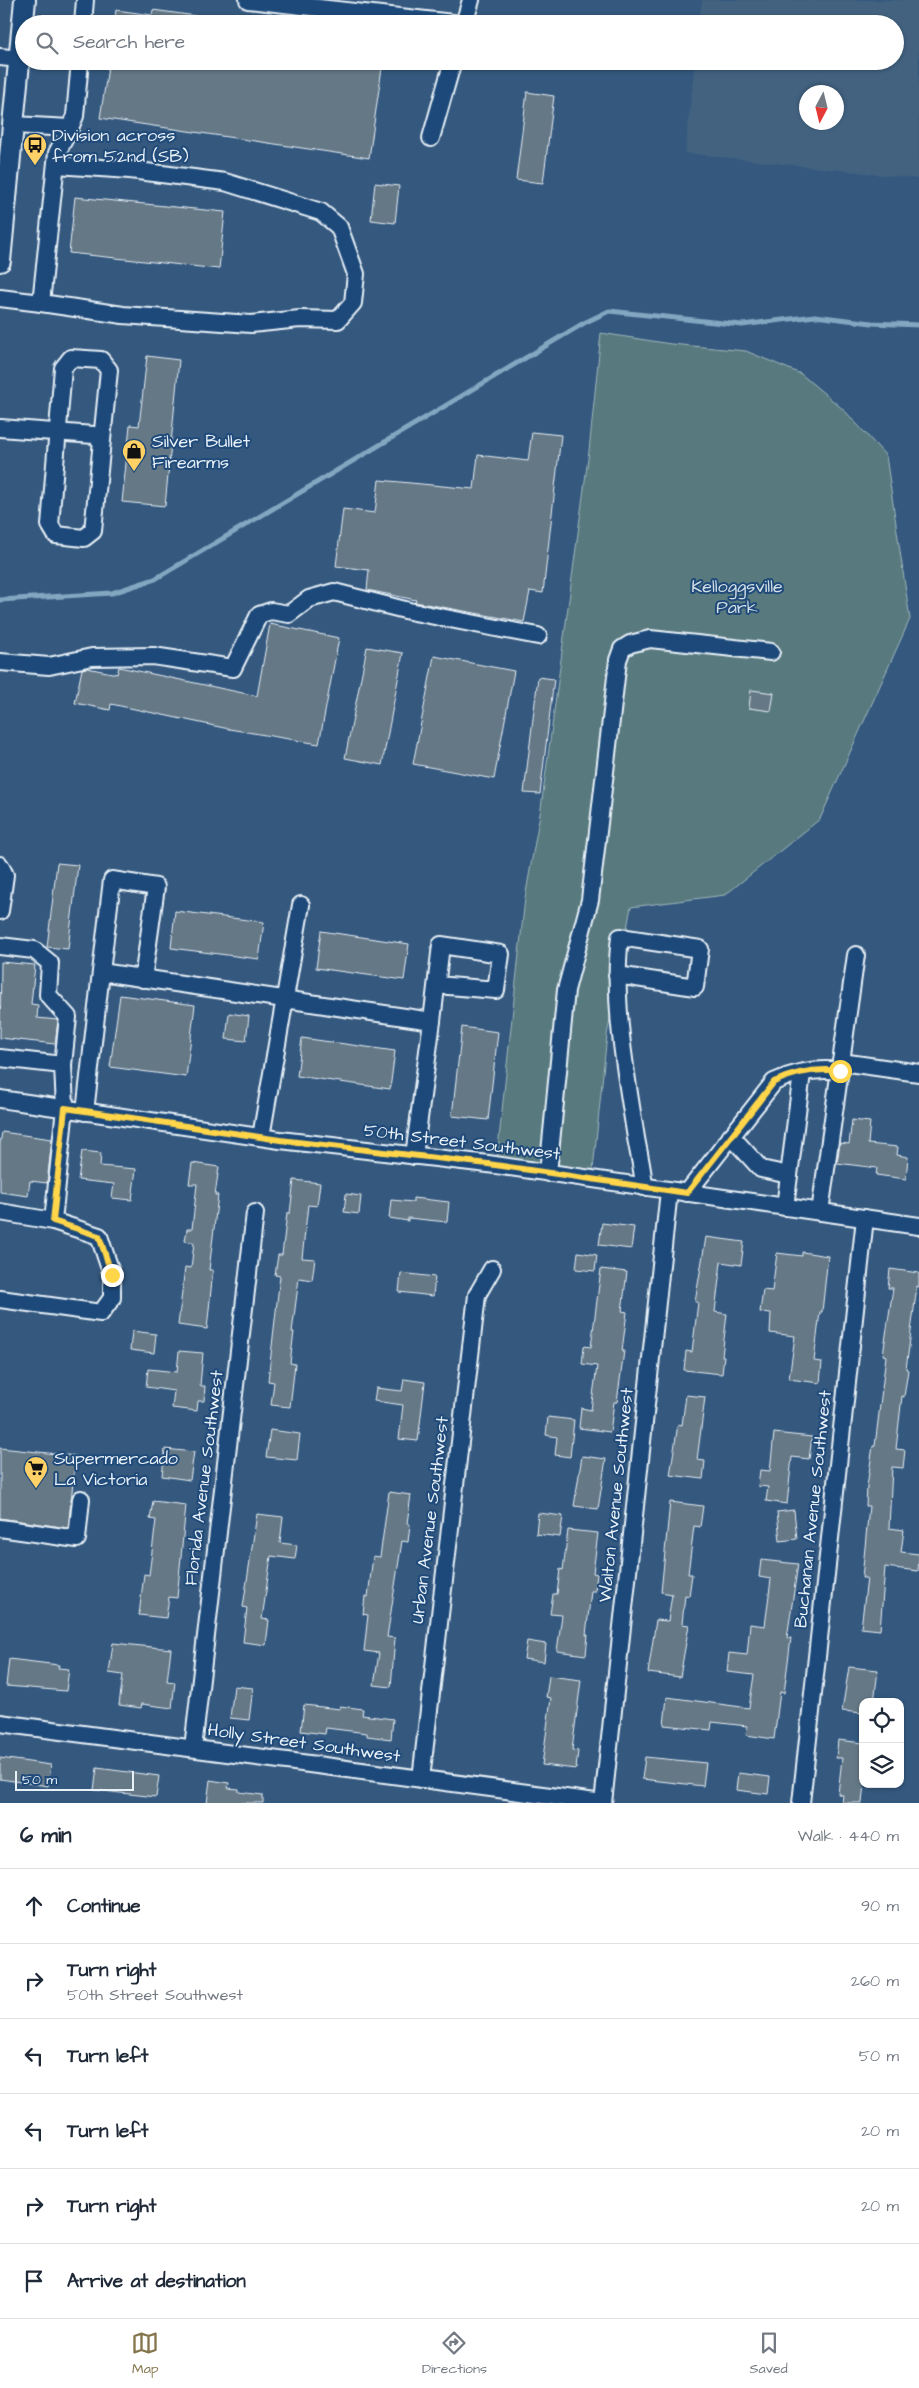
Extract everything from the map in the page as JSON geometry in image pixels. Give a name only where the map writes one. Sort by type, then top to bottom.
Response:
[{"type":"main road","points":[[24,15],[25,0]]},
{"type":"main road","points":[[0,261],[6,149],[14,125],[19,70]]},
{"type":"street","points":[[84,15],[85,0]]},
{"type":"street","points":[[248,0],[382,15]]},
{"type":"street","points":[[466,15],[471,0]]},
{"type":"street","points":[[0,57],[15,58]]},
{"type":"street","points":[[40,303],[56,164],[58,153],[75,116],[79,70]]},
{"type":"street","points":[[431,138],[450,70]]},
{"type":"street","points":[[14,125],[70,128]]},
{"type":"street","points":[[0,298],[123,315],[250,324],[300,319],[338,320],[353,304],[356,274],[340,228],[321,212],[225,182],[130,170],[56,164]]},
{"type":"street","points":[[71,358],[101,360],[109,370],[101,440],[93,531],[84,538],[56,535],[50,525],[56,432],[63,368],[71,358]]},
{"type":"street","points":[[0,428],[94,435],[101,440]]},
{"type":"street","points":[[0,662],[49,666],[92,658],[153,656],[234,668],[259,614],[271,611],[289,614],[309,599],[334,592],[409,611],[538,636]]},
{"type":"street","points":[[548,1173],[566,990],[590,900],[617,669],[622,649],[630,644],[650,639],[771,652]]},
{"type":"street","points":[[0,865],[4,875],[0,911]]},
{"type":"street","points":[[85,1112],[112,880],[156,887],[143,979]]},
{"type":"street","points":[[261,1137],[301,905]]},
{"type":"street","points":[[617,975],[695,987],[700,949],[620,937],[617,975],[620,1020],[636,1140],[643,1169],[644,1187]]},
{"type":"street","points":[[0,946],[34,950],[50,963],[48,995],[68,1017],[63,1065],[65,1108],[53,1221]]},
{"type":"street","points":[[820,1212],[856,955]]},
{"type":"street","points":[[101,972],[432,1020]]},
{"type":"street","points":[[414,1156],[437,985]]},
{"type":"street","points":[[0,1058],[63,1065]]},
{"type":"street","points":[[687,1193],[774,1082],[789,1075],[840,1066],[919,1073]]},
{"type":"street","points":[[785,1207],[802,1073]]},
{"type":"street","name":"50th Street Southwest","points":[[0,1099],[261,1137],[548,1173],[919,1226]]},
{"type":"street","points":[[731,1136],[761,1169],[789,1175]]},
{"type":"street","name":"Walton Avenue Southwest","points":[[603,1803],[669,1191]]},
{"type":"street","points":[[0,1212],[53,1221],[99,1236],[112,1275],[112,1298],[101,1313],[0,1299]]},
{"type":"street","name":"Florida Avenue Southwest","points":[[193,1748],[255,1213]]},
{"type":"street","name":"Buchanan Avenue Southwest","points":[[801,1803],[865,1218]]},
{"type":"street","name":"Urban Avenue Southwest","points":[[421,1778],[477,1295],[492,1270]]},
{"type":"street","points":[[0,1528],[77,1538],[81,1500]]},
{"type":"street","name":"Holly Street Southwest","points":[[0,1723],[603,1803]]},
{"type":"shaded area","points":[[702,0],[919,0],[919,179],[685,153],[694,70],[904,70],[904,15],[700,15]]},
{"type":"green space","name":"Kelloggsville Park","points":[[601,333],[671,344],[746,351],[801,374],[845,411],[886,456],[910,619],[820,819],[725,895],[631,907],[607,1035],[592,1179],[496,1166],[525,898],[541,808],[589,451]]},
{"type":"building","points":[[116,10],[152,15],[115,15]]},
{"type":"building","points":[[153,10],[189,15],[152,15]]},
{"type":"building","points":[[108,70],[382,70],[369,158],[100,118]]},
{"type":"building","points":[[527,92],[554,96],[543,183],[516,180]]},
{"type":"building","points":[[375,183],[399,186],[395,223],[371,220]]},
{"type":"building","points":[[75,197],[225,212],[219,269],[69,253]]},
{"type":"building","points":[[147,356],[179,360],[165,506],[122,502],[130,425],[139,426]]},
{"type":"building","points":[[532,432],[561,435],[543,593],[530,591],[524,622],[415,602],[416,600],[367,590],[369,570],[336,566],[343,509],[375,513],[379,480],[474,489],[478,455],[528,461]]},
{"type":"building","points":[[270,624],[339,638],[319,744],[229,729],[111,704],[110,710],[75,703],[82,669],[87,668],[117,674],[119,667],[257,696]]},
{"type":"building","points":[[367,647],[403,653],[382,765],[345,758]]},
{"type":"building","points":[[434,656],[514,671],[494,779],[413,764]]},
{"type":"building","points":[[538,677],[554,679],[540,794],[524,793]]},
{"type":"building","points":[[751,690],[774,693],[771,711],[749,708]]},
{"type":"building","points":[[57,863],[78,865],[68,949],[47,947]]},
{"type":"building","points":[[175,911],[264,922],[259,959],[171,948]]},
{"type":"building","points":[[321,931],[409,944],[404,980],[316,968]]},
{"type":"building","points":[[1,962],[35,965],[31,1004],[38,1005],[37,1018],[58,1020],[55,1044],[0,1038]]},
{"type":"building","points":[[120,995],[195,1005],[186,1077],[110,1067]]},
{"type":"building","points":[[229,1013],[249,1016],[246,1041],[226,1039]]},
{"type":"building","points":[[462,1027],[498,1032],[488,1120],[452,1116]]},
{"type":"building","points":[[302,1038],[395,1051],[390,1089],[297,1076]]},
{"type":"building","points":[[852,1120],[870,1122],[868,1144],[898,1147],[897,1155],[908,1157],[906,1179],[876,1175],[877,1168],[837,1163],[840,1143],[849,1144]]},
{"type":"building","points":[[2,1132],[52,1139],[47,1183],[30,1181],[28,1196],[0,1192],[0,1144]]},
{"type":"building","points":[[82,1151],[101,1153],[100,1166],[136,1169],[132,1200],[112,1198],[114,1184],[78,1180]]},
{"type":"building","points":[[192,1163],[219,1167],[215,1195],[218,1195],[209,1270],[213,1270],[207,1329],[178,1325],[185,1267],[191,1268],[194,1243],[185,1241],[187,1229],[192,1229],[197,1184],[189,1184]]},
{"type":"building","points":[[294,1180],[320,1183],[317,1206],[308,1205],[302,1258],[315,1259],[312,1280],[299,1278],[292,1332],[294,1332],[290,1363],[295,1364],[290,1407],[271,1405],[274,1382],[268,1381],[280,1276],[275,1275],[278,1255],[282,1255],[287,1213],[290,1213]]},
{"type":"building","points":[[346,1194],[361,1196],[359,1214],[344,1212]]},
{"type":"building","points":[[413,1198],[449,1202],[447,1222],[408,1218],[408,1221],[389,1218],[391,1200],[413,1202]]},
{"type":"building","points":[[602,1223],[634,1227],[631,1249],[599,1245]]},
{"type":"building","points":[[706,1237],[744,1242],[741,1265],[721,1262],[715,1312],[727,1314],[722,1374],[684,1370],[686,1351],[692,1352],[698,1302],[695,1302]]},
{"type":"building","points":[[578,1252],[597,1255],[595,1271],[576,1269]]},
{"type":"building","points":[[802,1252],[828,1256],[814,1361],[822,1362],[820,1383],[789,1379],[795,1336],[770,1333],[771,1313],[760,1312],[763,1290],[772,1291],[777,1253],[802,1256]]},
{"type":"building","points":[[601,1269],[627,1272],[622,1311],[627,1312],[622,1351],[624,1351],[617,1402],[614,1402],[610,1432],[579,1428],[581,1408],[591,1410],[597,1366],[582,1364],[584,1346],[591,1347]]},
{"type":"building","points":[[890,1269],[919,1273],[919,1287],[917,1286],[906,1369],[908,1370],[904,1397],[902,1396],[896,1449],[905,1450],[903,1468],[892,1467],[889,1528],[904,1530],[901,1552],[919,1554],[919,1560],[918,1571],[885,1567],[880,1630],[861,1628],[867,1578],[862,1578],[869,1506],[866,1506],[867,1486],[873,1446],[875,1446],[886,1356],[883,1355],[893,1288],[888,1288]]},
{"type":"building","points":[[401,1273],[435,1277],[433,1296],[399,1292]]},
{"type":"building","points":[[132,1331],[156,1334],[154,1353],[130,1350]]},
{"type":"building","points":[[179,1351],[203,1353],[200,1386],[205,1386],[204,1401],[198,1401],[197,1411],[172,1408],[174,1391],[146,1387],[148,1369],[177,1372]]},
{"type":"building","points":[[404,1379],[425,1382],[418,1441],[399,1439],[403,1405],[374,1401],[376,1388],[402,1391]]},
{"type":"building","points":[[686,1395],[705,1397],[697,1460],[705,1461],[703,1479],[670,1475],[678,1424],[682,1425]]},
{"type":"building","points":[[548,1417],[574,1420],[570,1457],[555,1455],[557,1437],[546,1435]]},
{"type":"building","points":[[270,1430],[300,1434],[297,1460],[266,1457]]},
{"type":"building","points":[[774,1433],[812,1437],[809,1459],[792,1457],[787,1504],[766,1501],[768,1487],[758,1486],[760,1470],[770,1471]]},
{"type":"building","name":"Supermercado La Victoria","points":[[0,1448],[76,1456],[68,1528],[0,1518]]},
{"type":"building","points":[[165,1449],[194,1452],[190,1480],[162,1476]]},
{"type":"building","points":[[582,1456],[606,1459],[598,1509],[574,1506]]},
{"type":"building","points":[[389,1492],[411,1495],[407,1523],[410,1524],[408,1542],[402,1541],[387,1637],[395,1638],[391,1687],[374,1685],[379,1653],[364,1651],[368,1615],[363,1614],[365,1596],[368,1597],[373,1556],[380,1557]]},
{"type":"building","points":[[153,1501],[186,1505],[177,1598],[169,1597],[166,1618],[139,1615],[144,1574],[149,1575],[156,1520],[150,1519]]},
{"type":"building","points":[[670,1502],[703,1506],[700,1527],[694,1526],[688,1574],[692,1574],[689,1596],[685,1595],[682,1624],[689,1625],[680,1677],[648,1673],[656,1620],[668,1621],[672,1594],[661,1592]]},
{"type":"building","points":[[794,1510],[797,1539],[780,1541],[777,1512]]},
{"type":"building","points":[[538,1513],[563,1516],[560,1537],[536,1534]]},
{"type":"building","points":[[257,1514],[283,1517],[280,1543],[297,1545],[295,1559],[271,1556],[262,1619],[269,1620],[266,1645],[243,1642],[247,1608],[243,1607]]},
{"type":"building","points":[[568,1530],[598,1533],[593,1573],[597,1574],[595,1591],[591,1591],[586,1635],[588,1635],[586,1655],[557,1651],[562,1615],[550,1614],[553,1594],[557,1594],[560,1569],[563,1570]]},
{"type":"building","points":[[761,1560],[798,1564],[787,1638],[791,1638],[784,1693],[780,1692],[774,1739],[746,1735],[747,1726],[712,1722],[711,1730],[664,1725],[667,1697],[749,1708],[754,1675],[727,1672],[729,1653],[747,1655],[750,1624],[765,1626],[771,1579],[759,1577]]},
{"type":"building","points":[[527,1641],[546,1644],[544,1662],[524,1659]]},
{"type":"building","points":[[113,1643],[171,1649],[167,1681],[175,1682],[172,1708],[142,1704],[141,1708],[119,1705],[123,1675],[109,1673]]},
{"type":"building","points":[[9,1659],[59,1665],[58,1668],[69,1669],[66,1691],[6,1686]]},
{"type":"building","points":[[849,1667],[878,1670],[874,1698],[859,1698],[859,1713],[842,1711]]},
{"type":"building","points":[[549,1676],[581,1680],[572,1750],[578,1751],[576,1769],[542,1765],[551,1698],[546,1697]]},
{"type":"building","points":[[234,1686],[253,1688],[249,1720],[230,1718]]},
{"type":"building","points":[[304,1705],[340,1709],[340,1706],[363,1709],[362,1715],[393,1719],[391,1739],[367,1736],[367,1733],[326,1728],[325,1734],[301,1731]]},
{"type":"building","points":[[838,1740],[859,1743],[859,1788],[864,1788],[862,1803],[842,1803],[843,1795],[838,1794],[842,1758],[836,1758]]},
{"type":"building","points":[[645,1757],[706,1763],[703,1786],[642,1779]]},
{"type":"building","points":[[0,1758],[51,1765],[48,1786],[0,1779]]},
{"type":"building","points":[[97,1768],[159,1776],[156,1797],[94,1790]]},
{"type":"building","points":[[738,1773],[770,1777],[768,1794],[736,1790]]},
{"type":"building","points":[[210,1780],[229,1783],[228,1788],[239,1789],[239,1792],[263,1795],[263,1803],[207,1803]]},
{"type":"waterway","points":[[0,600],[112,593],[155,579],[584,323],[609,311],[742,325],[815,316],[872,323],[919,325]]},
{"type":"place","name":"Division across from 52nd (SB)","points":[[35,166]]},
{"type":"place","name":"Silver Bullet Firearms","points":[[134,472]]},
{"type":"place","name":"Supermercado La Victoria","points":[[36,1489]]},
{"type":"route","points":[[112,1275],[99,1236],[53,1221],[65,1108],[280,1140],[488,1164],[687,1193],[774,1082],[789,1075],[821,1069],[840,1071]]}]
